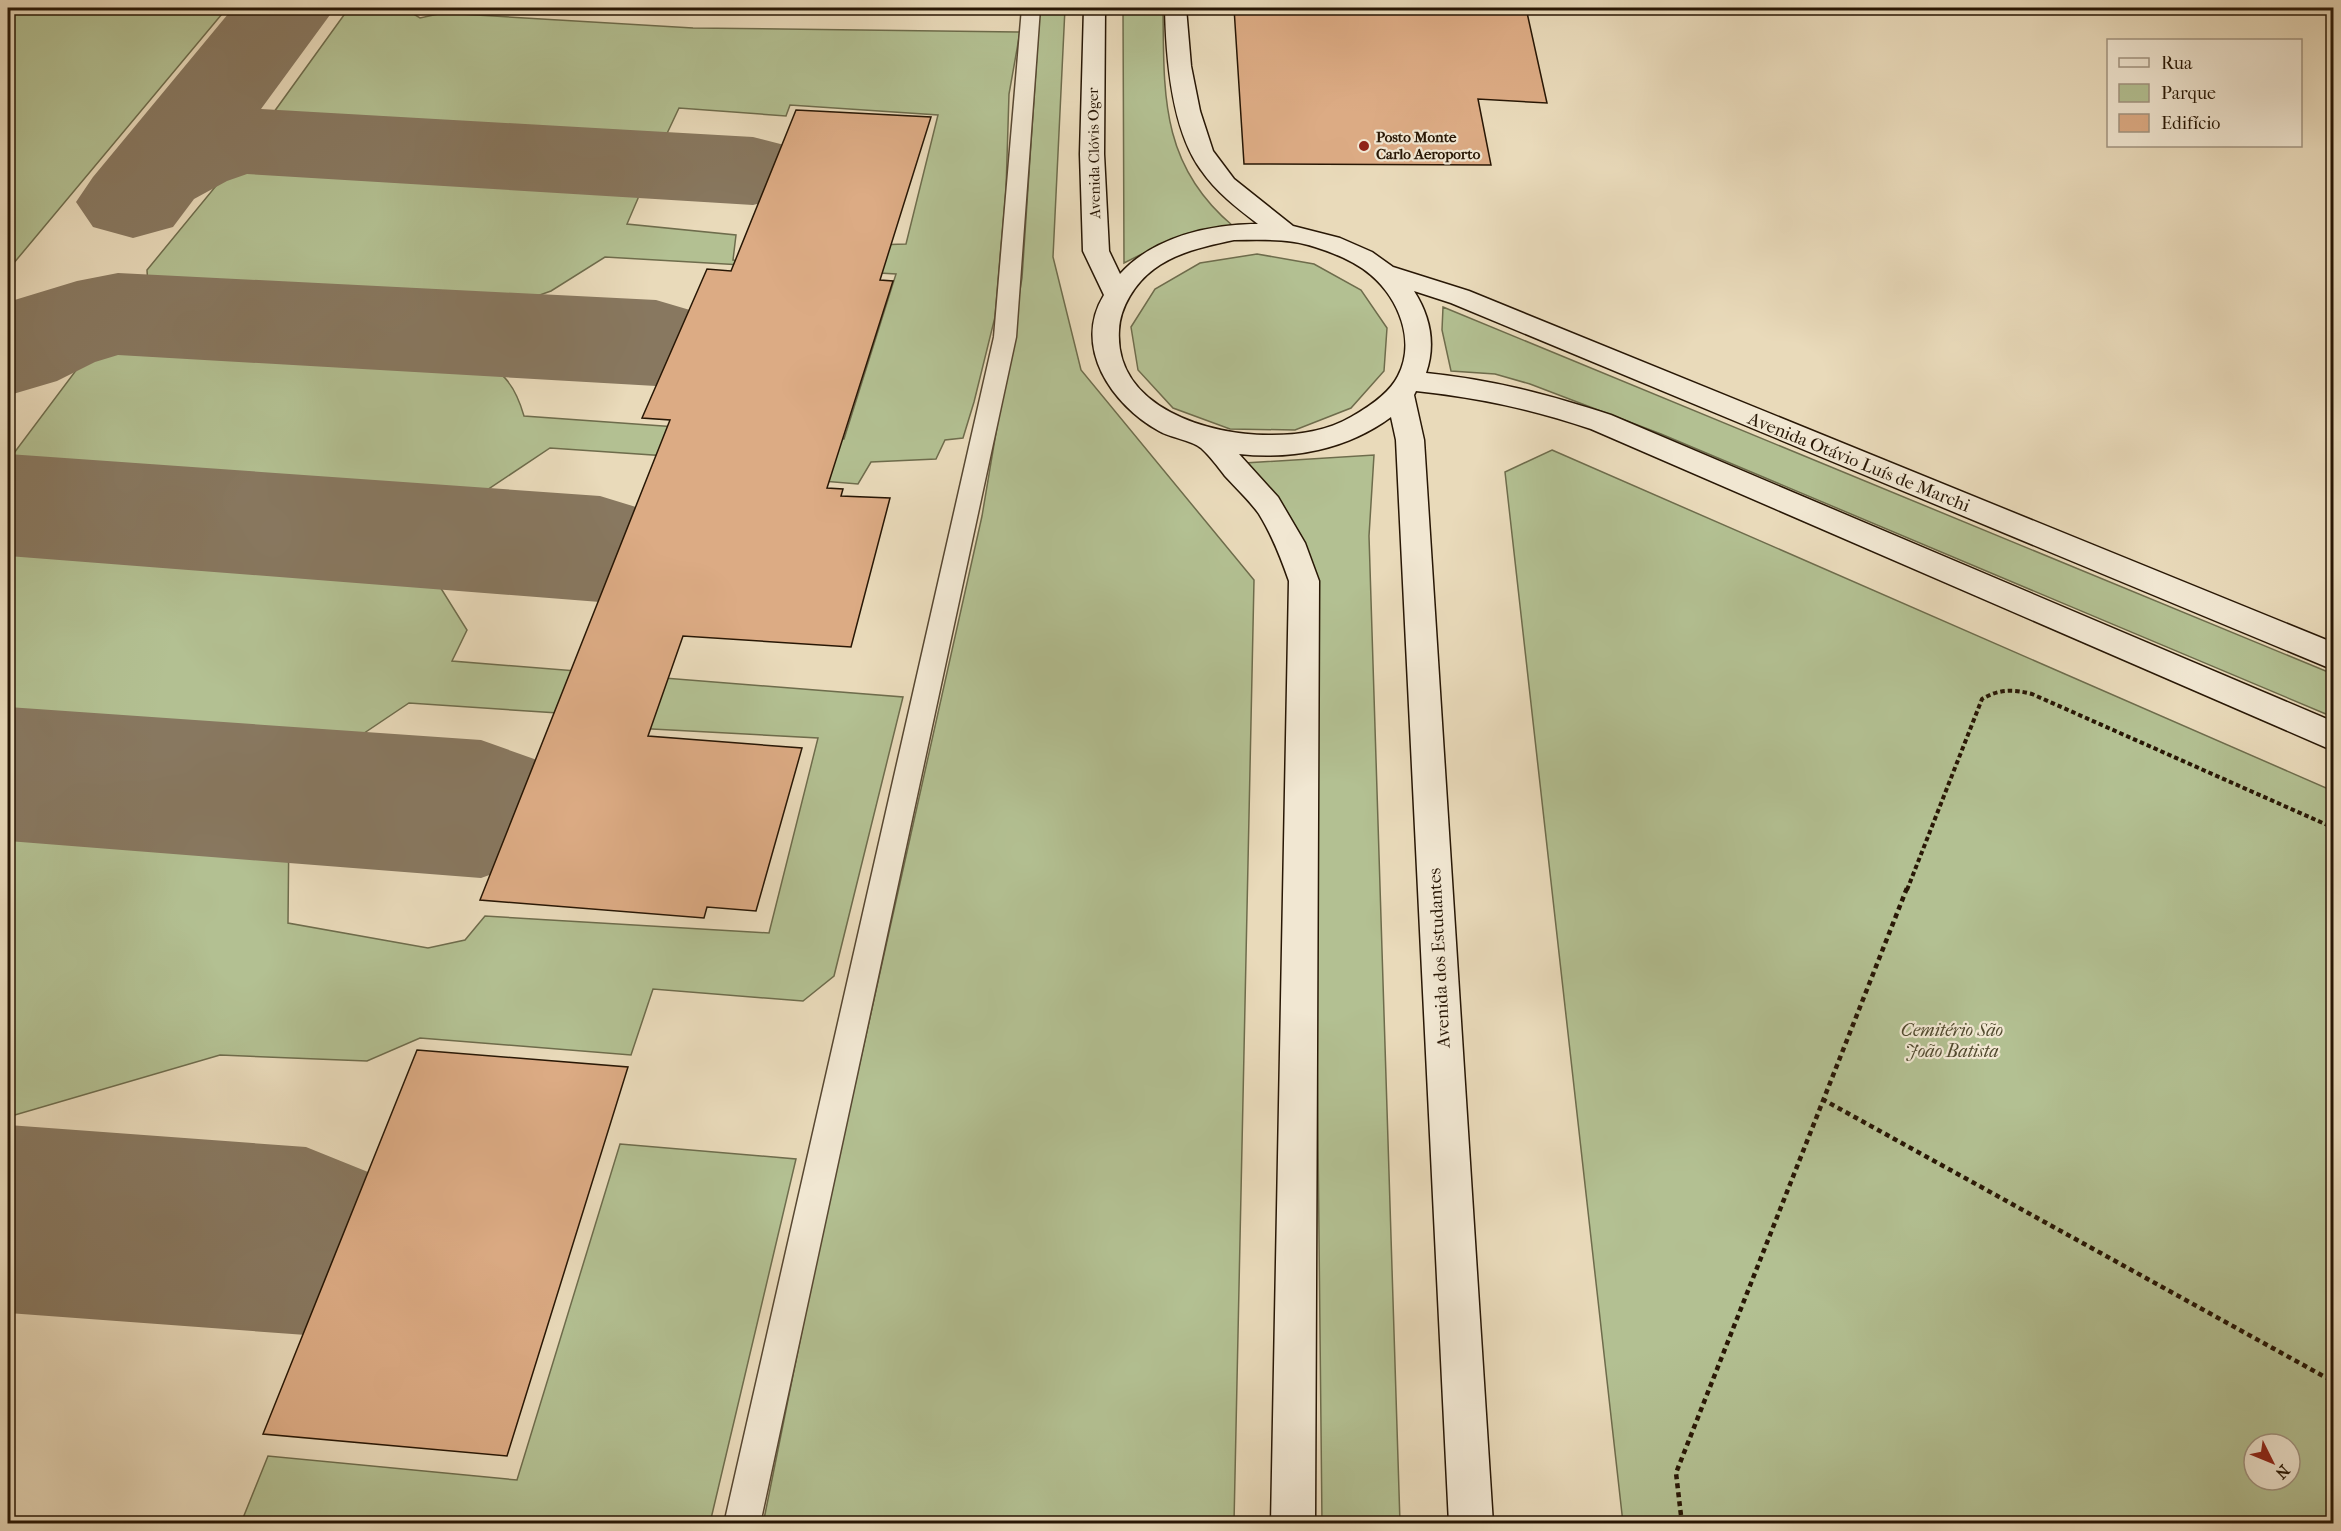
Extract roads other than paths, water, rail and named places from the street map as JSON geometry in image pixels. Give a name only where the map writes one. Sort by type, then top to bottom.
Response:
[{"type":"main road","name":"Avenida Clóvis Oger","points":[[1094,8],[1092,154],[1096,251],[1116,293]]},
{"type":"main road","points":[[1176,8],[1175,27],[1189,117],[1208,164],[1236,196],[1285,232]]},
{"type":"main road","points":[[1234,232],[1285,232],[1322,240],[1347,250],[1383,272],[1405,296],[1418,323],[1419,352],[1405,387],[1367,422],[1319,441],[1265,447],[1210,440],[1170,425],[1138,404],[1116,378],[1105,349],[1105,320],[1116,293],[1145,263],[1186,242],[1234,232]]},
{"type":"main road","name":"Avenida Otávio Luís de Marchi","points":[[1383,272],[1460,297],[2334,657]]},
{"type":"main road","points":[[1405,387],[1475,388],[1536,401],[1602,422],[2334,737]]},
{"type":"main road","name":"Avenida dos Estudantes","points":[[1405,387],[1410,440],[1471,1524]]},
{"type":"main road","points":[[1210,440],[1268,505],[1290,543],[1304,581],[1293,1524]]},
{"type":"lane","points":[[742,1524],[1005,337],[1031,8]]},
{"type":"place","name":"Posto Monte Carlo Aeroporto","points":[[1364,146]]},
{"type":"park label","name":"Cemitério São João Batista","points":[[1952,1040]]}]
